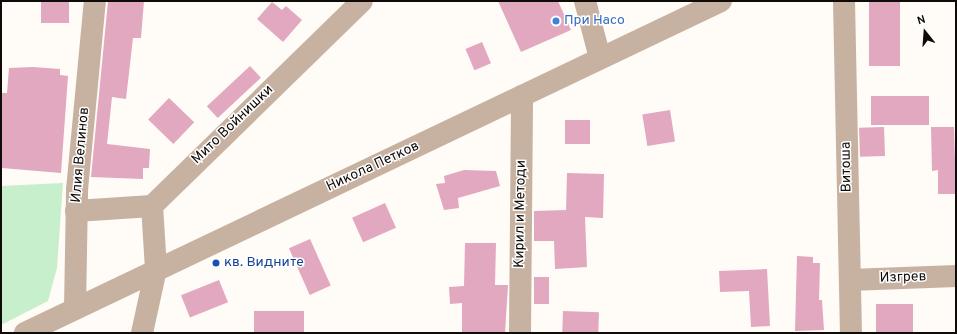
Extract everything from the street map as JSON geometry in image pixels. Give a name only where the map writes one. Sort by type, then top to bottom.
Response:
[{"type":"street","name":"Илия Велинов","points":[[75,309],[76,211],[95,1]]},
{"type":"street","name":"Мито Войнишки","points":[[152,206],[362,1]]},
{"type":"street","points":[[585,1],[600,58]]},
{"type":"street","name":"Никола Петков","points":[[25,333],[156,269],[721,1]]},
{"type":"street","name":"Витоша","points":[[844,1],[851,333]]},
{"type":"street","name":"Кирил и Методи","points":[[520,333],[522,96]]},
{"type":"street","points":[[76,211],[152,206],[156,269],[142,333]]},
{"type":"street","name":"Изгрев","points":[[850,280],[956,276]]},
{"type":"green space","points":[[63,183],[57,268],[48,301],[1,325],[1,186]]},
{"type":"building","points":[[41,1],[69,1],[69,23],[41,23]]},
{"type":"building","points":[[108,1],[144,1],[141,38],[133,38],[126,99],[112,97],[107,144],[150,149],[149,168],[143,168],[143,179],[91,177]]},
{"type":"building","points":[[498,1],[558,1],[571,30],[521,52]]},
{"type":"building","points":[[869,1],[900,1],[900,66],[869,66]]},
{"type":"building","points":[[272,2],[282,10],[286,6],[302,20],[283,42],[257,19]]},
{"type":"building","points":[[482,42],[491,63],[474,70],[465,49]]},
{"type":"building","points":[[250,66],[261,78],[218,118],[207,106]]},
{"type":"building","points":[[33,67],[60,69],[60,75],[68,76],[61,173],[2,168],[1,93],[7,93],[9,68]]},
{"type":"building","points":[[871,96],[929,96],[929,125],[871,125]]},
{"type":"building","points":[[169,98],[194,122],[173,144],[148,120]]},
{"type":"building","points":[[670,110],[675,142],[647,146],[642,114]]},
{"type":"building","points":[[565,120],[590,120],[590,144],[565,144]]},
{"type":"building","points":[[884,127],[885,156],[860,157],[859,128]]},
{"type":"building","points":[[931,127],[954,127],[956,194],[938,194],[938,170],[932,171]]},
{"type":"building","points":[[464,170],[496,171],[500,186],[458,198],[459,208],[444,210],[436,184],[445,183],[444,176]]},
{"type":"building","points":[[567,173],[604,174],[603,218],[585,217],[587,267],[555,269],[554,241],[534,241],[534,211],[566,210]]},
{"type":"building","points":[[385,203],[396,228],[363,242],[352,218]]},
{"type":"building","points":[[310,239],[331,286],[310,295],[289,248]]},
{"type":"building","points":[[465,243],[496,243],[495,285],[508,285],[505,333],[462,333],[462,303],[450,304],[449,287],[464,286]]},
{"type":"building","points":[[797,256],[813,257],[813,263],[820,263],[819,300],[822,300],[824,330],[795,331]]},
{"type":"building","points":[[767,269],[770,326],[751,327],[749,291],[720,292],[719,271]]},
{"type":"building","points":[[534,277],[549,277],[549,304],[534,304]]},
{"type":"building","points":[[219,280],[228,302],[190,318],[181,295]]},
{"type":"building","points":[[876,304],[913,304],[913,333],[876,333]]},
{"type":"building","points":[[254,311],[304,311],[304,333],[254,333]]},
{"type":"building","points":[[563,311],[599,312],[598,333],[562,333]]},
{"type":"place","name":"При Насо","points":[[556,21]]},
{"type":"place","name":"кв. Видните","points":[[216,263]]}]
